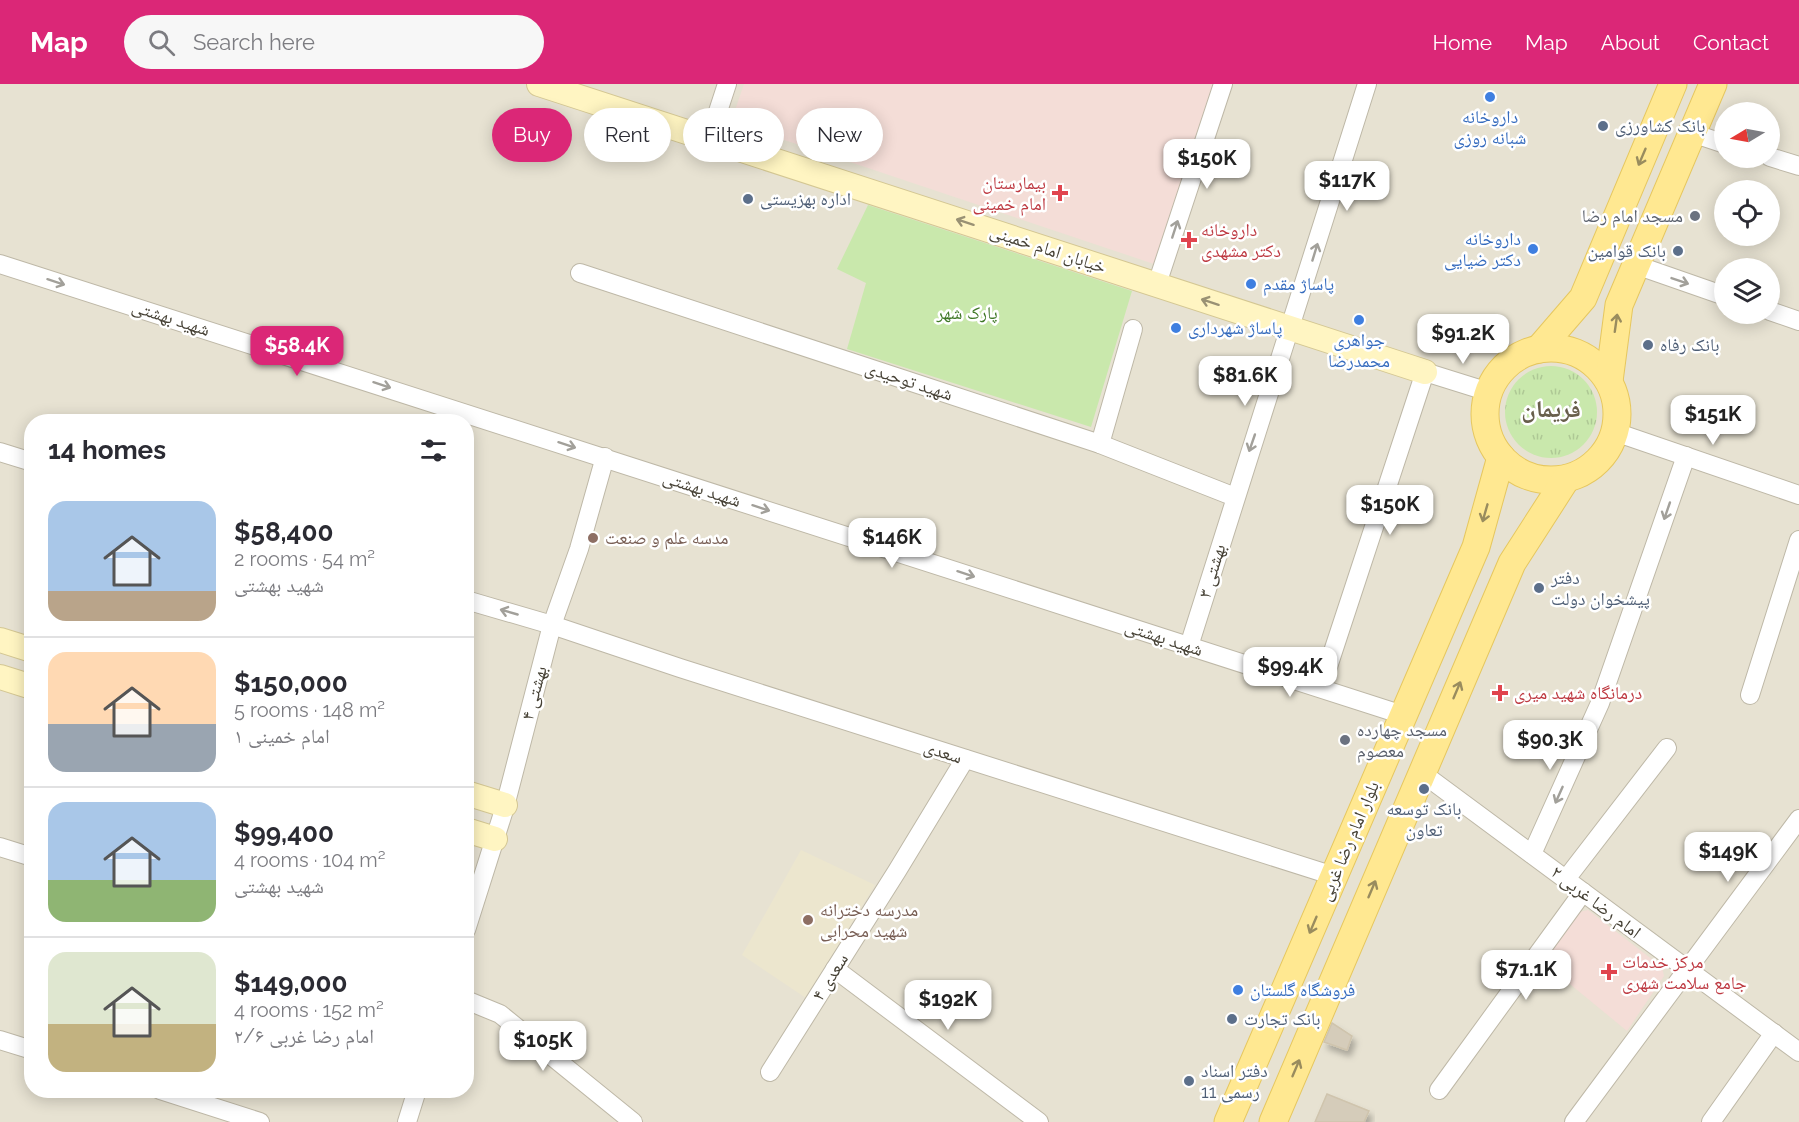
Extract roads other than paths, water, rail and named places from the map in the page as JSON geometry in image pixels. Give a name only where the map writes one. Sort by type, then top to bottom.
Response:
[{"type":"main road","points":[[1539,349],[1582,298],[1673,84]]},
{"type":"main road","points":[[1609,381],[1618,305],[1713,84]]},
{"type":"main road","points":[[1559,348],[1578,353],[1596,365],[1609,381],[1616,400],[1618,415],[1615,432],[1599,458],[1587,470],[1566,479],[1542,480],[1519,472],[1501,457],[1489,437],[1485,415],[1489,392],[1500,372],[1517,357],[1539,349],[1559,348]]},
{"type":"main road","name":"بلوار امام رضا غربی","points":[[1228,1122],[1476,547],[1501,457]]},
{"type":"main road","points":[[1273,1122],[1512,563],[1566,479]]},
{"type":"street","name":"خیابان امام خمینی","points":[[539,84],[683,131]]},
{"type":"street","points":[[719,108],[727,84]]},
{"type":"street","points":[[1157,284],[1223,84]]},
{"type":"street","name":"بهشتی ۳","points":[[1189,646],[1367,84]]},
{"type":"street","points":[[1692,133],[1714,140]]},
{"type":"street","points":[[1780,161],[1799,166]]},
{"type":"street","name":"خیابان امام خمینی","points":[[780,162],[1489,392]]},
{"type":"street","name":"شهید بهشتی","points":[[0,264],[468,414]]},
{"type":"street","points":[[1636,265],[1714,292]]},
{"type":"street","name":"شهید توحیدی","points":[[580,273],[1100,444],[1235,497]]},
{"type":"street","points":[[1780,314],[1799,321]]},
{"type":"street","points":[[1100,444],[1133,329]]},
{"type":"street","points":[[1321,688],[1425,372]]},
{"type":"street","name":"شهید بهشتی","points":[[474,416],[1403,715]]},
{"type":"street","points":[[1615,432],[1799,495]]},
{"type":"street","points":[[0,452],[24,460]]},
{"type":"street","points":[[1532,854],[1600,704],[1686,456]]},
{"type":"street","name":"بهشتی ۴","points":[[474,905],[505,805],[552,625],[579,549],[605,458]]},
{"type":"street","points":[[1750,694],[1799,540]]},
{"type":"street","name":"سعدی","points":[[474,602],[552,625],[680,668],[1334,876]]},
{"type":"street","points":[[0,640],[24,648]]},
{"type":"street","points":[[0,677],[24,684]]},
{"type":"street","points":[[1566,879],[1668,748]]},
{"type":"street","name":"سعدی ۴","points":[[770,1072],[897,871],[964,759]]},
{"type":"street","name":"امام رضا غربی ۲","points":[[1422,772],[1799,1052]]},
{"type":"street","points":[[474,795],[505,805]]},
{"type":"street","points":[[1574,1122],[1799,819]]},
{"type":"street","points":[[474,832],[495,839]]},
{"type":"street","points":[[0,847],[24,854]]},
{"type":"street","points":[[1439,1089],[1583,892]]},
{"type":"street","points":[[835,969],[1039,1122]]},
{"type":"street","points":[[474,1003],[500,1014],[633,1122]]},
{"type":"street","points":[[1711,1122],[1774,1033]]},
{"type":"street","points":[[0,1040],[24,1048]]},
{"type":"street","points":[[185,1098],[260,1122]]},
{"type":"street","points":[[407,1122],[414,1098]]},
{"type":"place","name":"داروخانه شبانه روزی","points":[[1490,97]]},
{"type":"place","name":"بانک کشاورزی","points":[[1603,126]]},
{"type":"place","name":"بیمارستان امام خمینی","points":[[1060,193]]},
{"type":"place","name":"اداره بهزیستی","points":[[748,199]]},
{"type":"place","name":"مسجد امام رضا","points":[[1695,216]]},
{"type":"place","name":"داروخانه دکتر مشهدی","points":[[1189,240]]},
{"type":"place","name":"داروخانه دکتر ضیایی","points":[[1533,249]]},
{"type":"place","name":"بانک قوامین","points":[[1678,251]]},
{"type":"place","name":"پاساژ مقدم","points":[[1251,284]]},
{"type":"place","name":"جواهری محمدرضا","points":[[1359,320]]},
{"type":"place","name":"پاساژ شهرداری","points":[[1176,328]]},
{"type":"place","name":"بانک رفاه","points":[[1648,345]]},
{"type":"place","name":"مدسه علم و صنعت","points":[[593,538]]},
{"type":"place","name":"دفتر پیشخوان دولت","points":[[1539,588]]},
{"type":"place","name":"درمانگاه شهید میری","points":[[1500,693]]},
{"type":"place","name":"مسجد چهارده معصوم","points":[[1345,740]]},
{"type":"place","name":"بانک توسعه تعاون","points":[[1424,789]]},
{"type":"place","name":"مدرسه دخترانه شهید محرابی","points":[[808,920]]},
{"type":"place","name":"مرکز خدمات جامع سلامت شهری","points":[[1609,972]]},
{"type":"place","name":"فروشگاه گلستان","points":[[1238,990]]},
{"type":"place","name":"بانک تجارت","points":[[1232,1019]]},
{"type":"place","name":"دفتر اسناد رسمی 11","points":[[1189,1081]]},
{"type":"district","name":"فریمان","points":[[1551,409]]},
{"type":"park label","name":"پارک شهر","points":[[967,313]]}]
